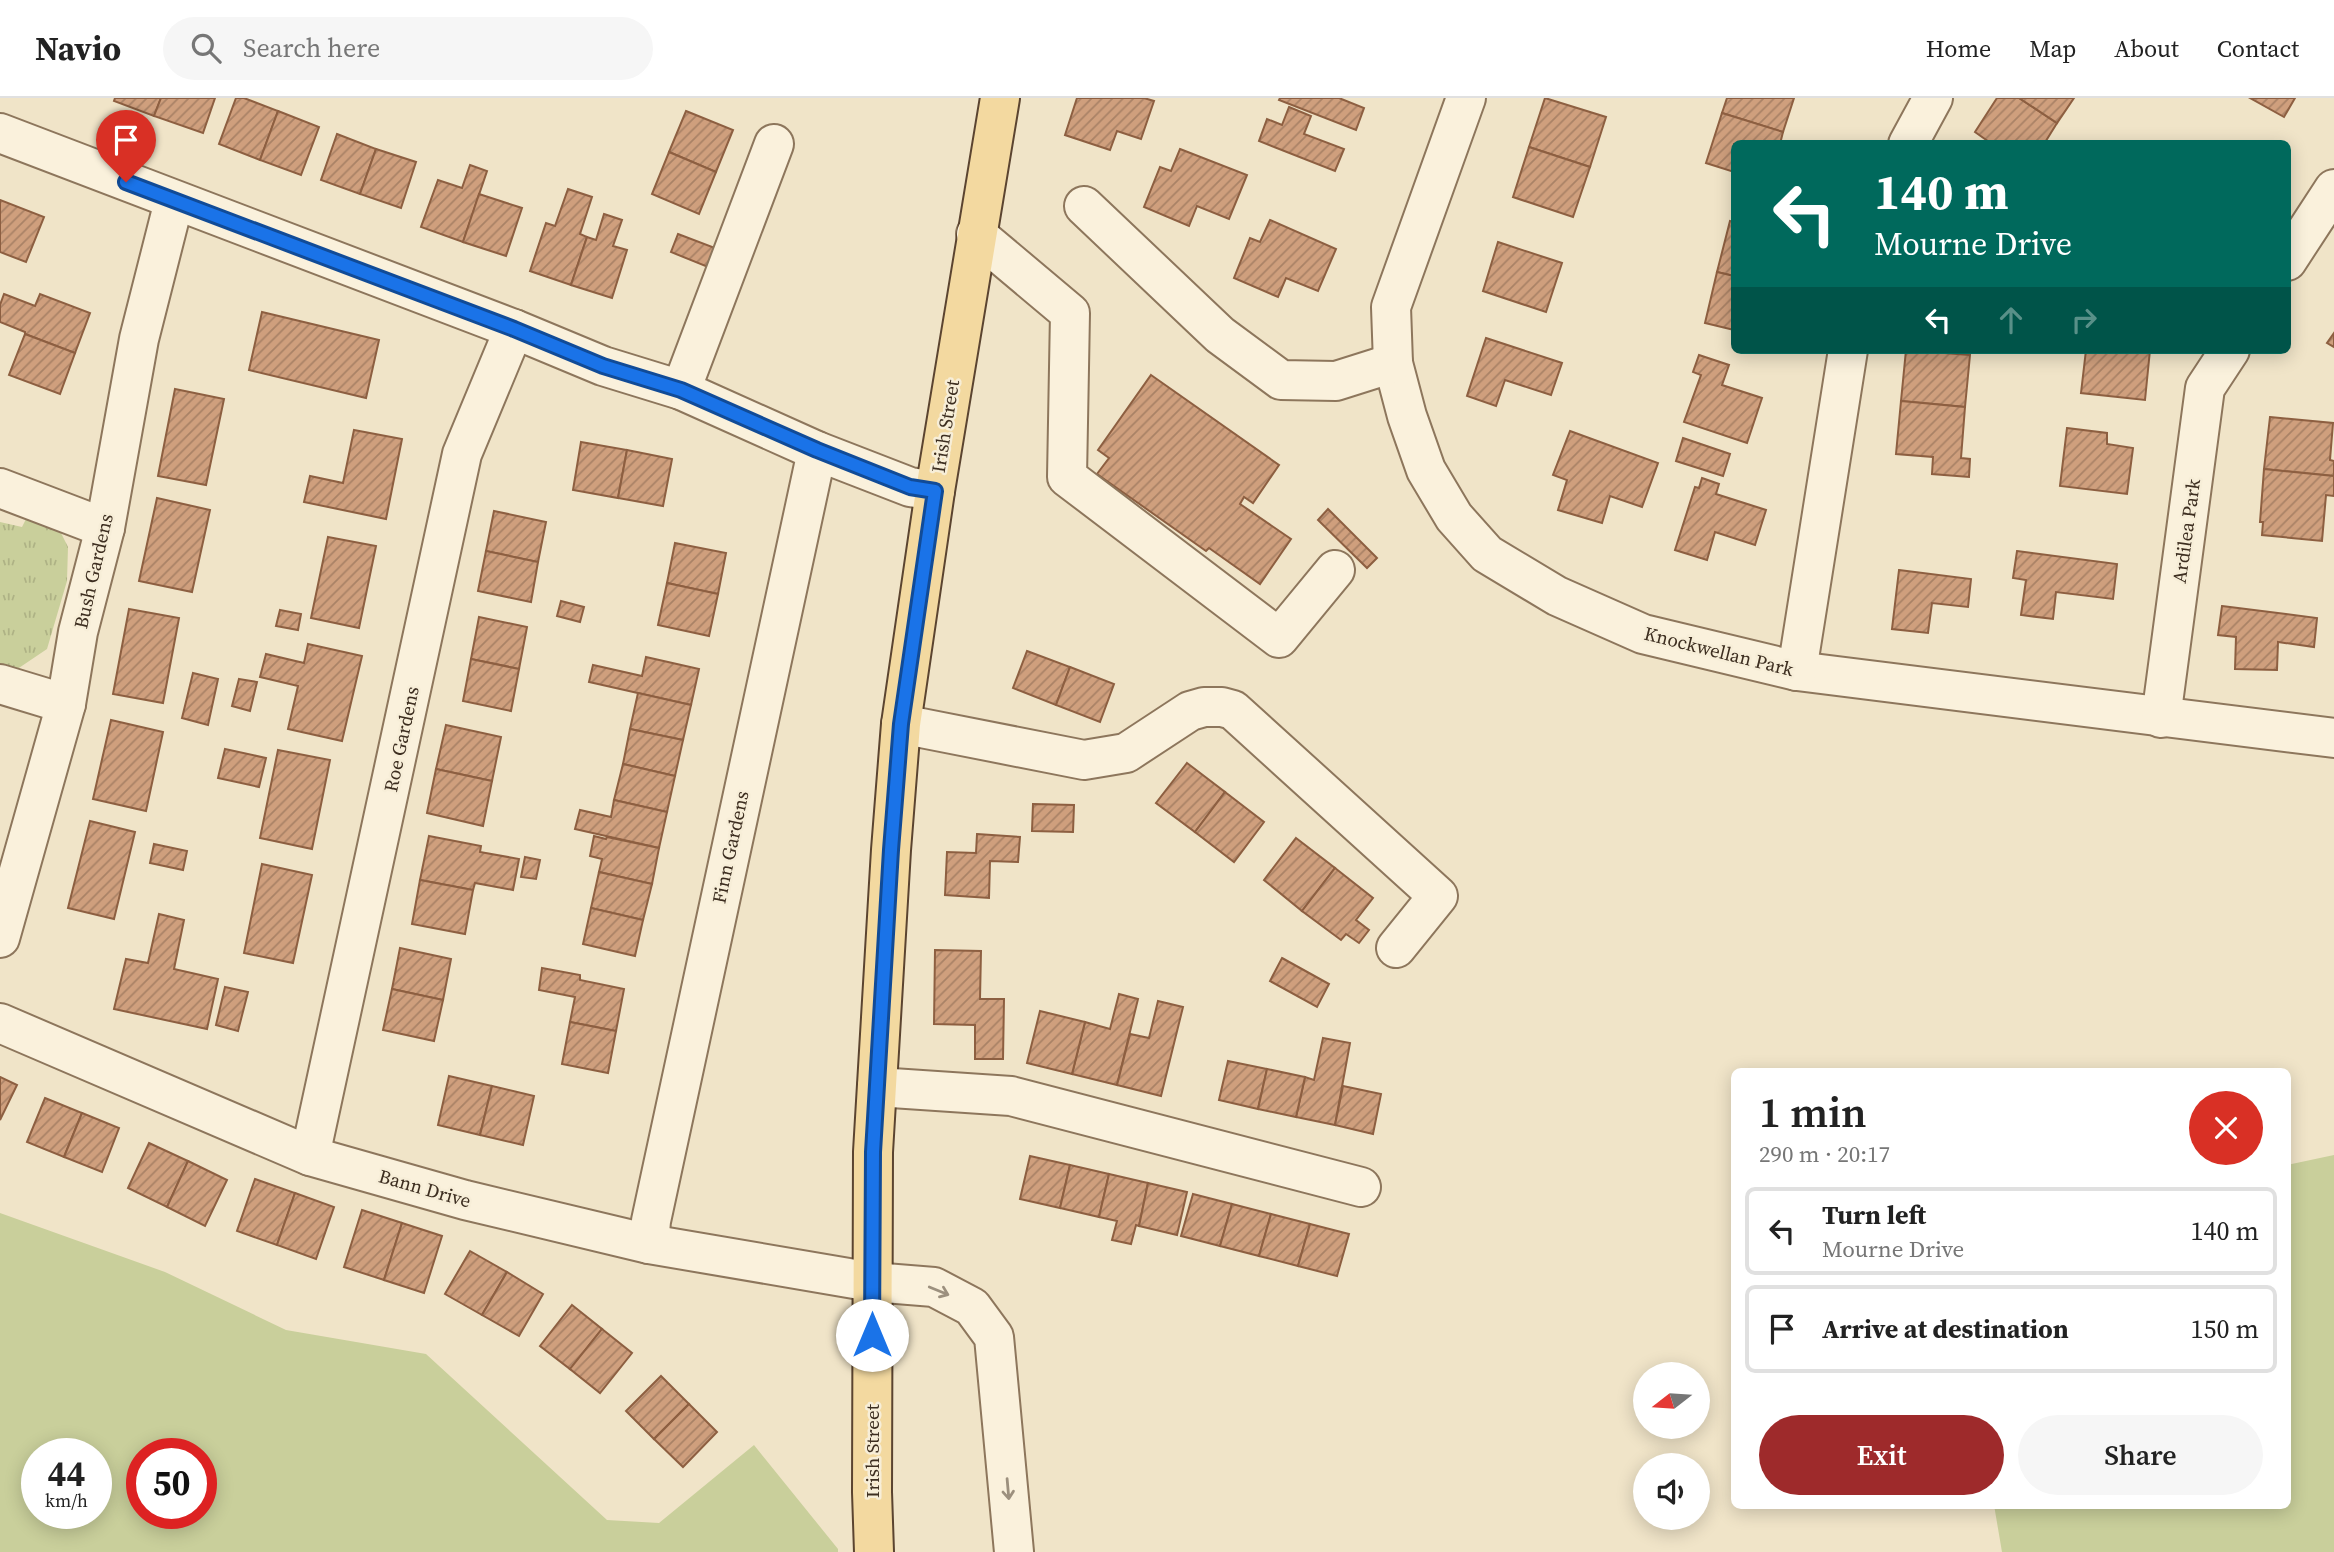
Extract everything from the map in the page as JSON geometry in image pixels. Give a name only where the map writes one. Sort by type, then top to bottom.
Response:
[{"type":"main road","name":"Irish Street","points":[[874,1552],[873,1152],[901,724],[935,491],[1000,98]]},
{"type":"street","name":"Knockwellan Park","points":[[1466,98],[1391,307],[1393,363],[1407,416],[1426,470],[1454,517],[1488,554],[1557,596],[1643,634],[1797,671],[2334,738]]},
{"type":"street","points":[[1910,140],[1933,98]]},
{"type":"street","points":[[0,133],[514,329],[603,366],[681,390],[817,450],[910,487],[935,491]]},
{"type":"street","points":[[681,390],[774,144]]},
{"type":"street","points":[[2291,255],[2334,189]]},
{"type":"street","name":"Bush Gardens","points":[[0,939],[66,704],[78,632],[105,528],[139,339],[176,201]]},
{"type":"street","points":[[1084,206],[1220,335],[1281,380],[1336,381],[1393,363]]},
{"type":"street","points":[[976,234],[1070,313],[1067,477],[1279,638],[1335,570]]},
{"type":"street","name":"Roe Gardens","points":[[310,1156],[463,454],[514,329]]},
{"type":"street","points":[[1797,671],[1847,354]]},
{"type":"street","name":"Ardilea Park","points":[[2161,718],[2205,388],[2227,354]]},
{"type":"street","name":"Finn Gardens","points":[[649,1244],[651,1221],[817,450]]},
{"type":"street","points":[[0,488],[105,528]]},
{"type":"street","points":[[0,684],[66,704]]},
{"type":"street","points":[[901,724],[1084,760],[1125,753],[1190,711],[1222,706],[1233,710],[1438,896],[1396,948]]},
{"type":"street","name":"Bann Drive","points":[[0,1023],[310,1156],[465,1200],[649,1244],[872,1282],[934,1287],[972,1307],[994,1336],[1014,1552]]},
{"type":"street","points":[[877,1087],[1011,1097],[1361,1187]]},
{"type":"green space","points":[[26,519],[59,529],[68,547],[67,581],[47,649],[7,676],[0,673],[0,522],[22,527]]},
{"type":"green space","points":[[2334,1155],[2334,1552],[2002,1552],[1995,1509],[2291,1509],[2291,1164]]},
{"type":"green space","points":[[0,1213],[165,1272],[286,1330],[426,1354],[607,1520],[659,1523],[754,1445],[838,1552],[0,1552]]},
{"type":"building","points":[[115,98],[161,98],[154,116],[114,101]]},
{"type":"building","points":[[161,98],[215,98],[203,133],[154,116]]},
{"type":"building","points":[[236,98],[244,98],[278,111],[260,160],[219,144]]},
{"type":"building","points":[[1077,98],[1144,98],[1154,101],[1141,139],[1117,131],[1110,150],[1065,135]]},
{"type":"building","points":[[1339,98],[1364,108],[1356,130],[1279,100]]},
{"type":"building","points":[[1545,98],[1606,117],[1590,167],[1529,147]]},
{"type":"building","points":[[1727,98],[1794,98],[1783,132],[1722,113]]},
{"type":"building","points":[[1997,98],[2019,98],[2057,123],[2046,140],[1986,140],[1975,132]]},
{"type":"building","points":[[2019,98],[2074,98],[2057,123]]},
{"type":"building","points":[[2250,98],[2295,98],[2284,117]]},
{"type":"building","points":[[1289,107],[1311,116],[1304,134],[1344,149],[1335,171],[1259,141],[1267,119],[1282,125]]},
{"type":"building","points":[[278,111],[319,127],[301,175],[260,160]]},
{"type":"building","points":[[686,111],[733,130],[716,172],[669,152]]},
{"type":"building","points":[[1722,113],[1783,132],[1781,140],[1731,140],[1731,171],[1706,163]]},
{"type":"building","points":[[337,134],[376,149],[360,194],[321,180]]},
{"type":"building","points":[[1529,147],[1590,167],[1573,217],[1513,197]]},
{"type":"building","points":[[376,149],[416,162],[401,208],[360,194]]},
{"type":"building","points":[[1180,149],[1247,175],[1229,219],[1197,206],[1189,226],[1144,207],[1160,167],[1171,171]]},
{"type":"building","points":[[669,152],[716,172],[699,214],[652,194]]},
{"type":"building","points":[[470,165],[487,171],[463,242],[421,227],[438,180],[462,188]]},
{"type":"building","points":[[568,189],[592,197],[580,234],[587,237],[571,285],[530,271],[546,223],[555,226]]},
{"type":"building","points":[[479,194],[522,208],[506,256],[463,242]]},
{"type":"building","points":[[0,200],[44,217],[26,262],[0,252]]},
{"type":"building","points":[[604,214],[622,220],[613,246],[627,250],[612,298],[571,285],[587,237],[596,240]]},
{"type":"building","points":[[1270,220],[1336,249],[1318,291],[1286,278],[1278,297],[1234,278],[1250,238],[1260,242]]},
{"type":"building","points":[[1730,221],[1731,221],[1731,275],[1717,272]]},
{"type":"building","points":[[678,234],[715,248],[708,267],[671,252]]},
{"type":"building","points":[[1498,242],[1562,263],[1546,312],[1483,291]]},
{"type":"building","points":[[1717,272],[1731,275],[1731,329],[1705,323]]},
{"type":"building","points":[[4,294],[35,306],[40,294],[90,313],[75,353],[0,322],[0,305]]},
{"type":"building","points":[[262,312],[379,340],[366,398],[249,370]]},
{"type":"building","points":[[2334,333],[2334,347],[2327,343]]},
{"type":"building","points":[[25,334],[75,353],[60,394],[9,375]]},
{"type":"building","points":[[1486,338],[1562,363],[1551,395],[1505,380],[1496,406],[1467,396]]},
{"type":"building","points":[[1906,354],[1970,355],[1965,407],[1901,401]]},
{"type":"building","points":[[2086,354],[2150,354],[2145,400],[2081,393]]},
{"type":"building","points":[[1699,355],[1729,365],[1722,385],[1762,398],[1747,443],[1684,422],[1701,375],[1693,372]]},
{"type":"building","points":[[1151,375],[1279,465],[1253,503],[1244,497],[1240,504],[1291,539],[1260,584],[1209,548],[1206,551],[1097,474],[1109,458],[1098,450]]},
{"type":"building","points":[[175,389],[224,399],[206,485],[158,476]]},
{"type":"building","points":[[1901,401],[1965,407],[1961,458],[1970,459],[1969,477],[1932,474],[1933,457],[1896,454]]},
{"type":"building","points":[[2270,417],[2333,423],[2330,460],[2334,461],[2334,476],[2264,469]]},
{"type":"building","points":[[2067,428],[2107,433],[2107,444],[2133,448],[2127,494],[2060,486]]},
{"type":"building","points":[[354,430],[402,439],[386,519],[304,502],[310,476],[343,483]]},
{"type":"building","points":[[1570,431],[1658,463],[1642,507],[1610,496],[1602,523],[1558,510],[1567,480],[1553,475]]},
{"type":"building","points":[[1683,438],[1730,454],[1723,476],[1676,461]]},
{"type":"building","points":[[581,442],[627,450],[618,498],[573,490]]},
{"type":"building","points":[[627,450],[672,459],[663,506],[618,498]]},
{"type":"building","points":[[2264,469],[2334,476],[2334,496],[2326,495],[2322,541],[2262,535],[2263,522],[2260,522]]},
{"type":"building","points":[[1702,478],[1719,484],[1716,494],[1766,510],[1755,545],[1715,532],[1707,560],[1675,550],[1695,487],[1699,488]]},
{"type":"building","points":[[157,498],[210,510],[192,592],[139,581]]},
{"type":"building","points":[[1328,509],[1377,558],[1367,568],[1318,520]]},
{"type":"building","points":[[494,511],[546,522],[538,562],[486,551]]},
{"type":"building","points":[[328,537],[376,546],[359,628],[311,618]]},
{"type":"building","points":[[675,543],[726,553],[718,594],[667,583]]},
{"type":"building","points":[[486,551],[538,562],[531,602],[478,591]]},
{"type":"building","points":[[2017,551],[2117,564],[2113,599],[2056,592],[2053,619],[2021,615],[2026,580],[2013,578]]},
{"type":"building","points":[[1899,570],[1971,579],[1968,607],[1932,603],[1928,633],[1892,629]]},
{"type":"building","points":[[667,583],[718,594],[709,636],[658,625]]},
{"type":"building","points":[[561,601],[584,607],[580,622],[557,616]]},
{"type":"building","points":[[2222,606],[2317,618],[2314,647],[2278,642],[2277,670],[2235,669],[2236,637],[2218,635]]},
{"type":"building","points":[[129,609],[179,618],[163,703],[113,694]]},
{"type":"building","points":[[280,610],[301,614],[298,630],[276,626]]},
{"type":"building","points":[[479,617],[527,627],[519,669],[471,659]]},
{"type":"building","points":[[308,644],[362,656],[342,741],[288,729],[298,686],[260,677],[266,654],[304,663]]},
{"type":"building","points":[[1027,651],[1070,667],[1056,705],[1013,688]]},
{"type":"building","points":[[646,657],[699,669],[691,705],[589,682],[593,665],[642,676]]},
{"type":"building","points":[[471,659],[519,669],[511,711],[463,701]]},
{"type":"building","points":[[1070,667],[1114,684],[1100,722],[1056,705]]},
{"type":"building","points":[[193,673],[218,679],[208,725],[182,718]]},
{"type":"building","points":[[239,679],[257,682],[250,711],[232,706]]},
{"type":"building","points":[[638,693],[691,705],[683,740],[630,729]]},
{"type":"building","points":[[111,720],[163,732],[146,811],[93,799]]},
{"type":"building","points":[[446,725],[501,737],[492,781],[436,769]]},
{"type":"building","points":[[630,729],[683,740],[675,776],[623,764]]},
{"type":"building","points":[[225,749],[266,758],[259,787],[218,778]]},
{"type":"building","points":[[278,750],[330,760],[312,849],[260,838]]},
{"type":"building","points":[[1187,763],[1225,792],[1195,832],[1156,803]]},
{"type":"building","points":[[623,764],[675,776],[667,812],[614,800]]},
{"type":"building","points":[[436,769],[492,781],[483,826],[427,813]]},
{"type":"building","points":[[1225,792],[1264,822],[1234,862],[1195,832]]},
{"type":"building","points":[[614,800],[667,812],[659,848],[575,829],[580,810],[611,817]]},
{"type":"building","points":[[1033,804],[1074,805],[1073,832],[1032,831]]},
{"type":"building","points":[[90,821],[135,832],[114,919],[68,908]]},
{"type":"building","points":[[977,834],[1020,837],[1018,862],[990,861],[989,898],[945,895],[947,852],[976,853]]},
{"type":"building","points":[[429,836],[481,846],[480,852],[519,859],[513,890],[475,883],[473,890],[420,880]]},
{"type":"building","points":[[594,836],[659,848],[652,884],[599,872],[602,859],[590,856]]},
{"type":"building","points":[[1296,838],[1335,868],[1302,911],[1264,880]]},
{"type":"building","points":[[154,844],[187,851],[183,870],[150,863]]},
{"type":"building","points":[[525,857],[540,860],[536,879],[521,877]]},
{"type":"building","points":[[262,864],[312,875],[293,963],[244,953]]},
{"type":"building","points":[[1335,868],[1373,898],[1356,920],[1369,930],[1359,943],[1346,934],[1341,940],[1302,911]]},
{"type":"building","points":[[599,872],[652,884],[643,920],[591,908]]},
{"type":"building","points":[[420,880],[473,890],[465,934],[412,924]]},
{"type":"building","points":[[591,908],[643,920],[635,956],[583,944]]},
{"type":"building","points":[[159,914],[184,920],[174,969],[218,979],[207,1029],[114,1009],[126,959],[148,963]]},
{"type":"building","points":[[400,948],[451,959],[443,1000],[392,989]]},
{"type":"building","points":[[935,950],[981,951],[980,999],[1004,999],[1003,1059],[975,1059],[975,1025],[934,1024]]},
{"type":"building","points":[[1282,958],[1329,984],[1317,1007],[1270,981]]},
{"type":"building","points":[[542,968],[580,975],[580,980],[624,989],[616,1031],[570,1022],[575,997],[539,990]]},
{"type":"building","points":[[225,987],[248,992],[238,1031],[216,1025]]},
{"type":"building","points":[[392,989],[443,1000],[434,1041],[383,1030]]},
{"type":"building","points":[[1119,994],[1138,999],[1117,1085],[1072,1074],[1085,1022],[1110,1029]]},
{"type":"building","points":[[1158,1001],[1183,1007],[1161,1096],[1117,1085],[1130,1034],[1149,1038]]},
{"type":"building","points":[[1040,1011],[1085,1022],[1072,1074],[1027,1063]]},
{"type":"building","points":[[570,1022],[616,1031],[608,1073],[562,1064]]},
{"type":"building","points":[[1323,1038],[1350,1043],[1335,1125],[1296,1117],[1305,1077],[1314,1080]]},
{"type":"building","points":[[1228,1061],[1267,1069],[1258,1109],[1219,1100]]},
{"type":"building","points":[[1267,1069],[1305,1077],[1296,1117],[1258,1109]]},
{"type":"building","points":[[449,1076],[492,1086],[480,1135],[438,1125]]},
{"type":"building","points":[[0,1077],[17,1085],[0,1120]]},
{"type":"building","points":[[492,1086],[534,1096],[523,1145],[480,1135]]},
{"type":"building","points":[[1343,1086],[1381,1094],[1373,1134],[1335,1125]]},
{"type":"building","points":[[45,1098],[82,1113],[64,1157],[27,1142]]},
{"type":"building","points":[[82,1113],[119,1128],[102,1172],[64,1157]]},
{"type":"building","points":[[149,1143],[188,1161],[167,1207],[128,1188]]},
{"type":"building","points":[[1030,1156],[1070,1165],[1060,1208],[1020,1199]]},
{"type":"building","points":[[188,1161],[227,1180],[205,1226],[167,1207]]},
{"type":"building","points":[[1070,1165],[1109,1174],[1099,1217],[1060,1208]]},
{"type":"building","points":[[1109,1174],[1148,1183],[1139,1226],[1136,1225],[1131,1244],[1112,1240],[1117,1221],[1099,1217]]},
{"type":"building","points":[[255,1179],[295,1193],[277,1245],[237,1231]]},
{"type":"building","points":[[1148,1183],[1187,1192],[1177,1235],[1139,1226]]},
{"type":"building","points":[[295,1193],[334,1207],[316,1259],[277,1245]]},
{"type":"building","points":[[1193,1194],[1232,1204],[1220,1246],[1181,1236]]},
{"type":"building","points":[[1232,1204],[1271,1214],[1259,1256],[1220,1246]]},
{"type":"building","points":[[362,1210],[402,1223],[384,1280],[344,1267]]},
{"type":"building","points":[[1271,1214],[1310,1224],[1298,1266],[1259,1256]]},
{"type":"building","points":[[402,1223],[442,1236],[424,1293],[384,1280]]},
{"type":"building","points":[[1310,1224],[1349,1234],[1337,1276],[1298,1266]]},
{"type":"building","points":[[470,1251],[507,1272],[482,1315],[445,1294]]},
{"type":"building","points":[[507,1272],[543,1294],[519,1336],[482,1315]]},
{"type":"building","points":[[572,1305],[602,1329],[570,1369],[540,1346]]},
{"type":"building","points":[[602,1329],[632,1353],[600,1393],[570,1369]]},
{"type":"building","points":[[661,1376],[689,1404],[654,1439],[626,1411]]},
{"type":"building","points":[[689,1404],[717,1432],[683,1467],[654,1439]]},
{"type":"route","points":[[126,182],[514,329],[603,366],[681,390],[817,450],[910,487],[935,491],[901,724],[891,850],[873,1152],[872,1335]]}]
